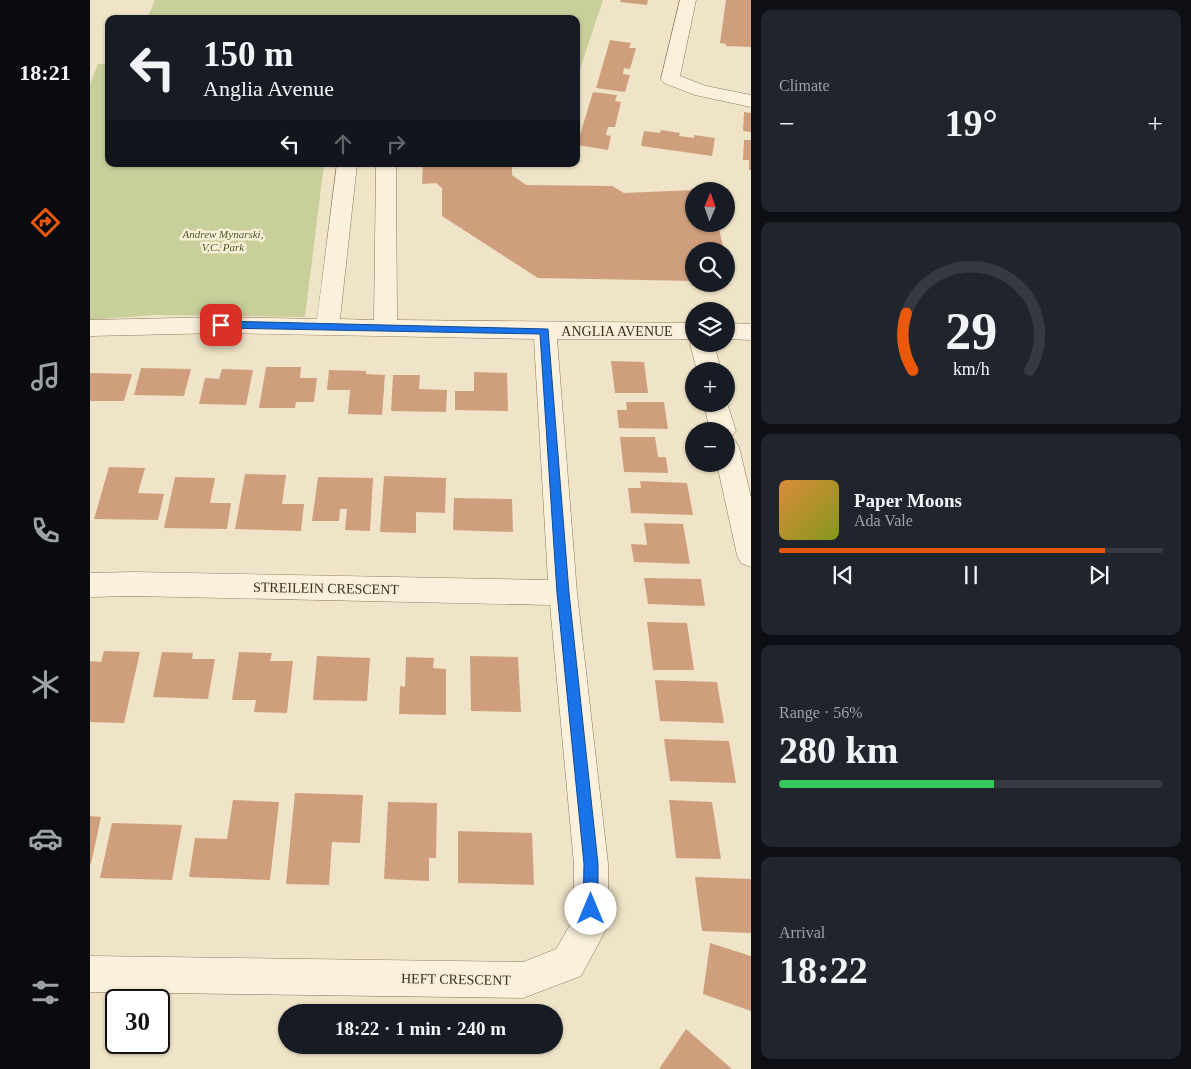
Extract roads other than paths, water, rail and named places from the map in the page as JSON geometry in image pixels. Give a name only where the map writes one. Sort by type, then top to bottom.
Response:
[{"type":"street","points":[[688,0],[670,79],[702,91],[751,101]]},
{"type":"street","points":[[328,327],[347,167]]},
{"type":"street","points":[[385,328],[386,167]]},
{"type":"street","name":"ANGLIA AVENUE","points":[[90,328],[221,325],[545,331],[685,331]]},
{"type":"street","name":"HEFT CRESCENT","points":[[90,974],[523,980],[568,963],[591,924],[591,864],[563,593],[545,331]]},
{"type":"street","points":[[735,331],[751,332]]},
{"type":"street","points":[[732,472],[751,555]]},
{"type":"street","name":"STREILEIN CRESCENT","points":[[90,585],[133,584],[563,593]]},
{"type":"park label","name":"Andrew Mynarski, V.C. Park","points":[[223,240]]}]
